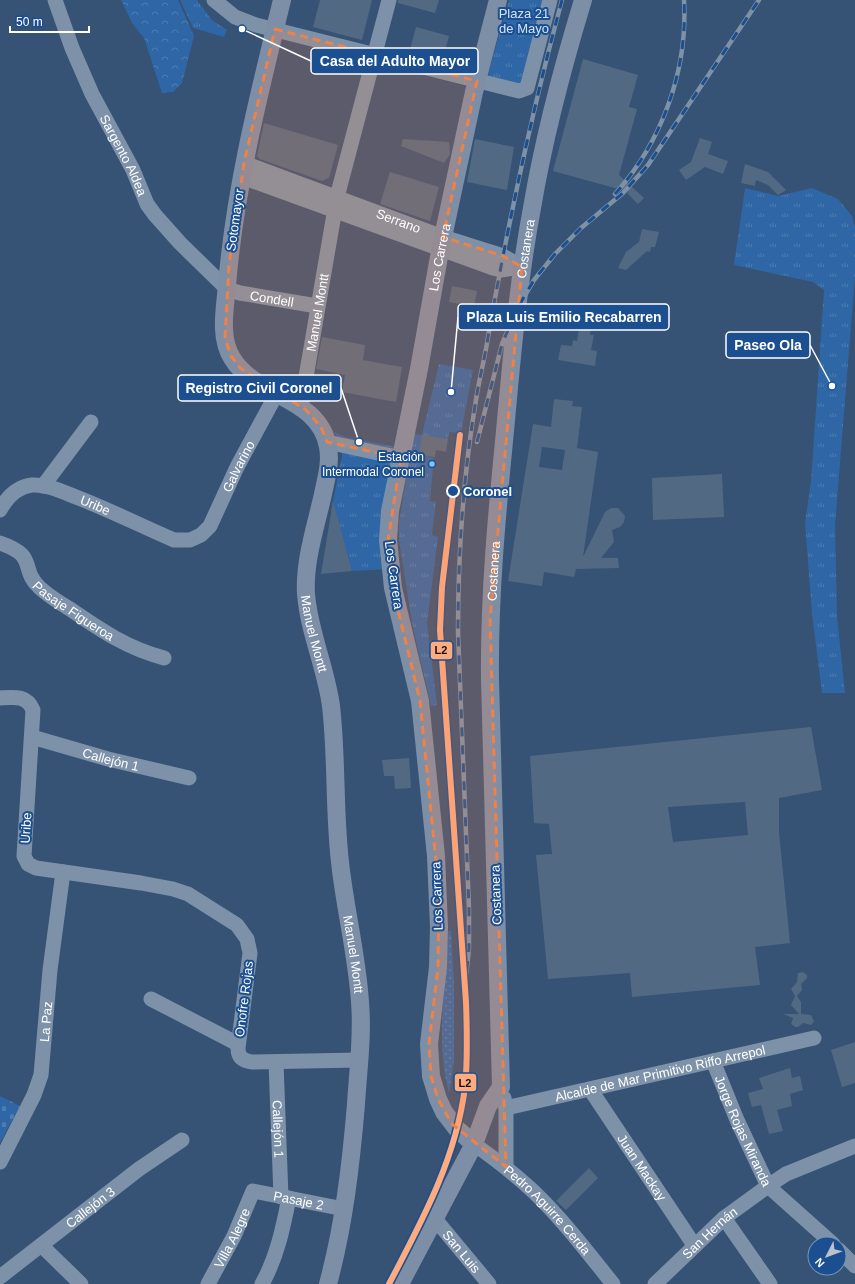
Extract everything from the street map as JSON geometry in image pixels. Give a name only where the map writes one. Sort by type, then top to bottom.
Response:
[{"type":"main road","name":"Sotomayor","points":[[282,0],[243,170],[227,289],[224,329],[225,338],[231,356],[246,374],[301,406]]},
{"type":"main road","name":"Los Carrera","points":[[474,1144],[458,1130],[444,1112],[434,1091],[430,1068],[429,1044],[438,967],[439,892],[420,701],[393,588],[388,540],[390,511],[442,244],[477,81],[498,0]]},
{"type":"main road","name":"Costanera","points":[[501,1087],[490,679],[490,619],[500,482],[522,267],[531,208],[546,132],[583,0]]},
{"type":"main road","name":"Manuel Montt","points":[[301,406],[316,420],[327,442],[328,467],[308,569],[306,596],[328,686],[331,710],[340,862],[360,1002],[359,1060],[353,1143],[344,1209],[328,1284]]},
{"type":"main road","points":[[400,1284],[474,1144],[488,1106],[501,1087]]},
{"type":"street","name":"Sargento Aldea","points":[[54,0],[85,79],[133,170],[147,204],[180,243],[227,289]]},
{"type":"street","points":[[214,0],[235,17],[275,30],[519,91],[525,90],[528,85],[550,0]]},
{"type":"street","name":"Manuel Montt","points":[[301,406],[317,306],[337,197],[389,0]]},
{"type":"street","name":"Serrano","points":[[243,170],[334,212],[442,244]]},
{"type":"street","name":"Serrano","points":[[243,170],[337,197],[496,269],[522,267]]},
{"type":"street","name":"Condell","points":[[227,289],[240,294],[317,306]]},
{"type":"street","name":"Galvarino","points":[[196,538],[210,526],[237,467],[278,393]]},
{"type":"street","points":[[43,486],[90,422]]},
{"type":"street","points":[[327,442],[401,458]]},
{"type":"street","name":"Uribe","points":[[0,510],[9,496],[20,489],[31,485],[43,486],[95,504],[174,540],[184,541],[196,538]]},
{"type":"street","name":"Pasaje Figueroa","points":[[0,543],[14,548],[22,553],[33,578],[40,588],[97,628],[126,645],[164,658]]},
{"type":"street","name":"Uribe","points":[[0,698],[17,697],[29,703],[34,714],[24,856],[28,864]]},
{"type":"street","name":"Callejón 1","points":[[32,737],[108,759],[190,778]]},
{"type":"street","name":"Onofre Rojas","points":[[28,864],[36,868],[173,889],[201,900],[237,925],[247,938],[250,953],[238,1044],[238,1055],[246,1061],[276,1062],[359,1060]]},
{"type":"street","name":"La Paz","points":[[0,1162],[34,1095],[41,1075],[50,970],[63,872]]},
{"type":"street","points":[[151,999],[238,1044]]},
{"type":"street","name":"Alcalde de Mar Primitivo Riffo Arrepol","points":[[506,1108],[814,1038]]},
{"type":"street","name":"Jorge Rojas Miranda","points":[[713,1061],[737,1120],[768,1186],[824,1236]]},
{"type":"street","name":"Callejón 1","points":[[262,1284],[279,1244],[285,1197],[276,1062]]},
{"type":"street","points":[[501,1087],[506,1108],[506,1167]]},
{"type":"street","name":"Juan Mackay","points":[[590,1089],[694,1245]]},
{"type":"street","name":"Callejón 3","points":[[0,1277],[42,1246],[134,1173],[182,1140]]},
{"type":"street","name":"Pedro Aguirre Cerda","points":[[474,1144],[506,1167],[555,1214],[613,1284]]},
{"type":"street","name":"San Hernán","points":[[655,1284],[694,1245],[724,1218],[768,1186],[786,1174],[855,1146]]},
{"type":"street","name":"Pasaje 2","points":[[253,1191],[344,1209]]},
{"type":"street","name":"Villa Alegre","points":[[208,1284],[234,1236],[253,1191]]},
{"type":"street","points":[[724,1218],[770,1284]]},
{"type":"street","name":"San Luis","points":[[435,1219],[490,1284]]},
{"type":"street","points":[[42,1246],[81,1284]]},
{"type":"street","points":[[847,1258],[855,1266]]},
{"type":"highlighted area","points":[[275,29],[477,81],[443,237],[503,256],[522,267],[490,619],[506,1167],[452,1124],[438,1099],[431,1076],[429,1044],[438,967],[439,892],[420,701],[398,610],[388,540],[401,458],[327,442],[321,427],[306,410],[240,368],[231,356],[225,338],[229,265],[244,163]]},
{"type":"green space","points":[[121,0],[178,0],[194,36],[182,83],[173,92],[162,93],[144,38],[132,23]]},
{"type":"green space","points":[[180,0],[197,0],[212,20],[227,30],[224,37],[193,28]]},
{"type":"green space","name":"Plaza 21 de Mayo","points":[[509,0],[554,0],[523,86],[491,77],[488,74]]},
{"type":"green space","points":[[745,188],[778,196],[812,188],[838,199],[852,216],[855,227],[855,276],[835,525],[837,616],[845,693],[822,693],[812,614],[805,523],[811,481],[824,290],[813,282],[734,265]]},
{"type":"green space","points":[[439,364],[473,370],[461,433],[449,432],[448,439],[420,455],[434,458],[430,501],[436,502],[432,535],[438,537],[427,623],[437,705],[431,706],[412,623],[399,540],[399,523],[414,434],[422,435]]},
{"type":"green space","points":[[334,432],[345,437],[401,448],[389,569],[352,571],[336,515],[331,511],[342,456],[341,444]]},
{"type":"green space","points":[[448,931],[451,931],[454,983],[454,1060],[449,1093],[445,1073],[442,1033],[442,1012]]},
{"type":"green space","points":[[0,1096],[20,1106],[0,1143]]},
{"type":"building","points":[[320,0],[372,0],[362,40],[313,27]]},
{"type":"building","points":[[398,0],[439,0],[435,13],[398,3]]},
{"type":"building","points":[[416,27],[449,36],[442,62],[409,53]]},
{"type":"building","points":[[583,59],[638,75],[629,107],[637,109],[619,175],[644,198],[638,204],[627,193],[629,192],[553,171]]},
{"type":"building","points":[[264,123],[338,145],[329,178],[322,181],[260,159],[257,156]]},
{"type":"building","points":[[700,138],[712,142],[708,154],[728,161],[723,174],[705,167],[686,180],[679,170],[691,162]]},
{"type":"building","points":[[403,139],[449,142],[450,154],[444,163],[401,146]]},
{"type":"building","points":[[475,139],[514,147],[507,190],[467,182]]},
{"type":"building","points":[[745,164],[768,172],[786,190],[778,195],[768,185],[756,180],[755,186],[741,183]]},
{"type":"building","points":[[390,172],[439,187],[430,221],[380,204]]},
{"type":"building","points":[[642,229],[659,232],[655,247],[651,247],[650,252],[647,251],[626,270],[618,268],[626,252],[639,242]]},
{"type":"building","points":[[452,286],[477,291],[474,307],[449,302]]},
{"type":"building","points":[[582,310],[594,312],[590,335],[594,335],[591,350],[597,351],[595,366],[558,360],[561,345],[572,346],[573,340],[577,341]]},
{"type":"building","points":[[322,337],[365,345],[363,360],[402,367],[396,402],[342,392],[345,375],[316,369]]},
{"type":"building","points":[[554,399],[573,401],[572,406],[582,407],[577,448],[598,452],[583,557],[605,512],[611,508],[618,508],[625,516],[624,522],[620,527],[612,530],[614,542],[601,558],[618,558],[619,568],[576,569],[574,577],[544,572],[542,586],[508,581],[533,424],[551,427]],"holes":[[[542,447],[565,450],[562,470],[539,467]]]},
{"type":"building","points":[[422,435],[448,439],[446,452],[436,450],[435,457],[419,455]]},
{"type":"building","points":[[722,474],[724,517],[653,520],[652,478]]},
{"type":"building","points":[[333,501],[352,571],[321,574]]},
{"type":"building","points":[[811,727],[822,790],[779,798],[779,832],[790,943],[755,947],[760,985],[632,997],[630,973],[548,979],[536,855],[552,854],[549,824],[534,823],[530,756]],"holes":[[[745,802],[748,835],[673,842],[668,807]]]},
{"type":"building","points":[[409,758],[411,788],[395,789],[394,776],[384,776],[382,760]]},
{"type":"building","points":[[803,972],[807,975],[807,978],[801,984],[802,990],[797,996],[801,1002],[801,1014],[811,1015],[814,1021],[811,1025],[803,1023],[798,1027],[795,1027],[791,1024],[793,1018],[783,1014],[799,1014],[791,1005],[795,996],[791,989],[797,982],[798,973]]},
{"type":"building","points":[[855,1042],[855,1083],[842,1087],[831,1050]]},
{"type":"building","points":[[790,1068],[792,1078],[800,1076],[803,1090],[790,1094],[792,1106],[777,1110],[783,1131],[769,1134],[761,1105],[752,1107],[748,1093],[763,1089],[759,1078]]},
{"type":"building","points":[[589,1168],[598,1178],[566,1210],[556,1201]]},
{"type":"railway","points":[[465,988],[469,948],[469,909],[458,632],[462,515],[471,429],[504,252],[521,168],[562,0]]},
{"type":"railway","points":[[615,194],[632,174],[646,152],[659,128],[669,104],[682,53],[684,0]]},
{"type":"railway","points":[[477,442],[502,344],[517,309],[534,280],[555,254],[581,228],[623,193],[648,165],[759,0]]},
{"type":"transit line","name":"L2","points":[[389,1284],[414,1237],[446,1164],[461,1114],[466,1076],[466,1002],[440,630],[442,587],[460,435]]},
{"type":"place","name":"Casa del Adulto Mayor","points":[[242,29]]},
{"type":"place","name":"Paseo Ola","points":[[832,386]]},
{"type":"place","name":"Plaza Luis Emilio Recabarren","points":[[451,392]]},
{"type":"place","name":"Registro Civil Coronel","points":[[359,442]]},
{"type":"place","name":"Estación Intermodal Coronel","points":[[432,464]]},
{"type":"place","name":"Coronel","points":[[453,491]]}]
